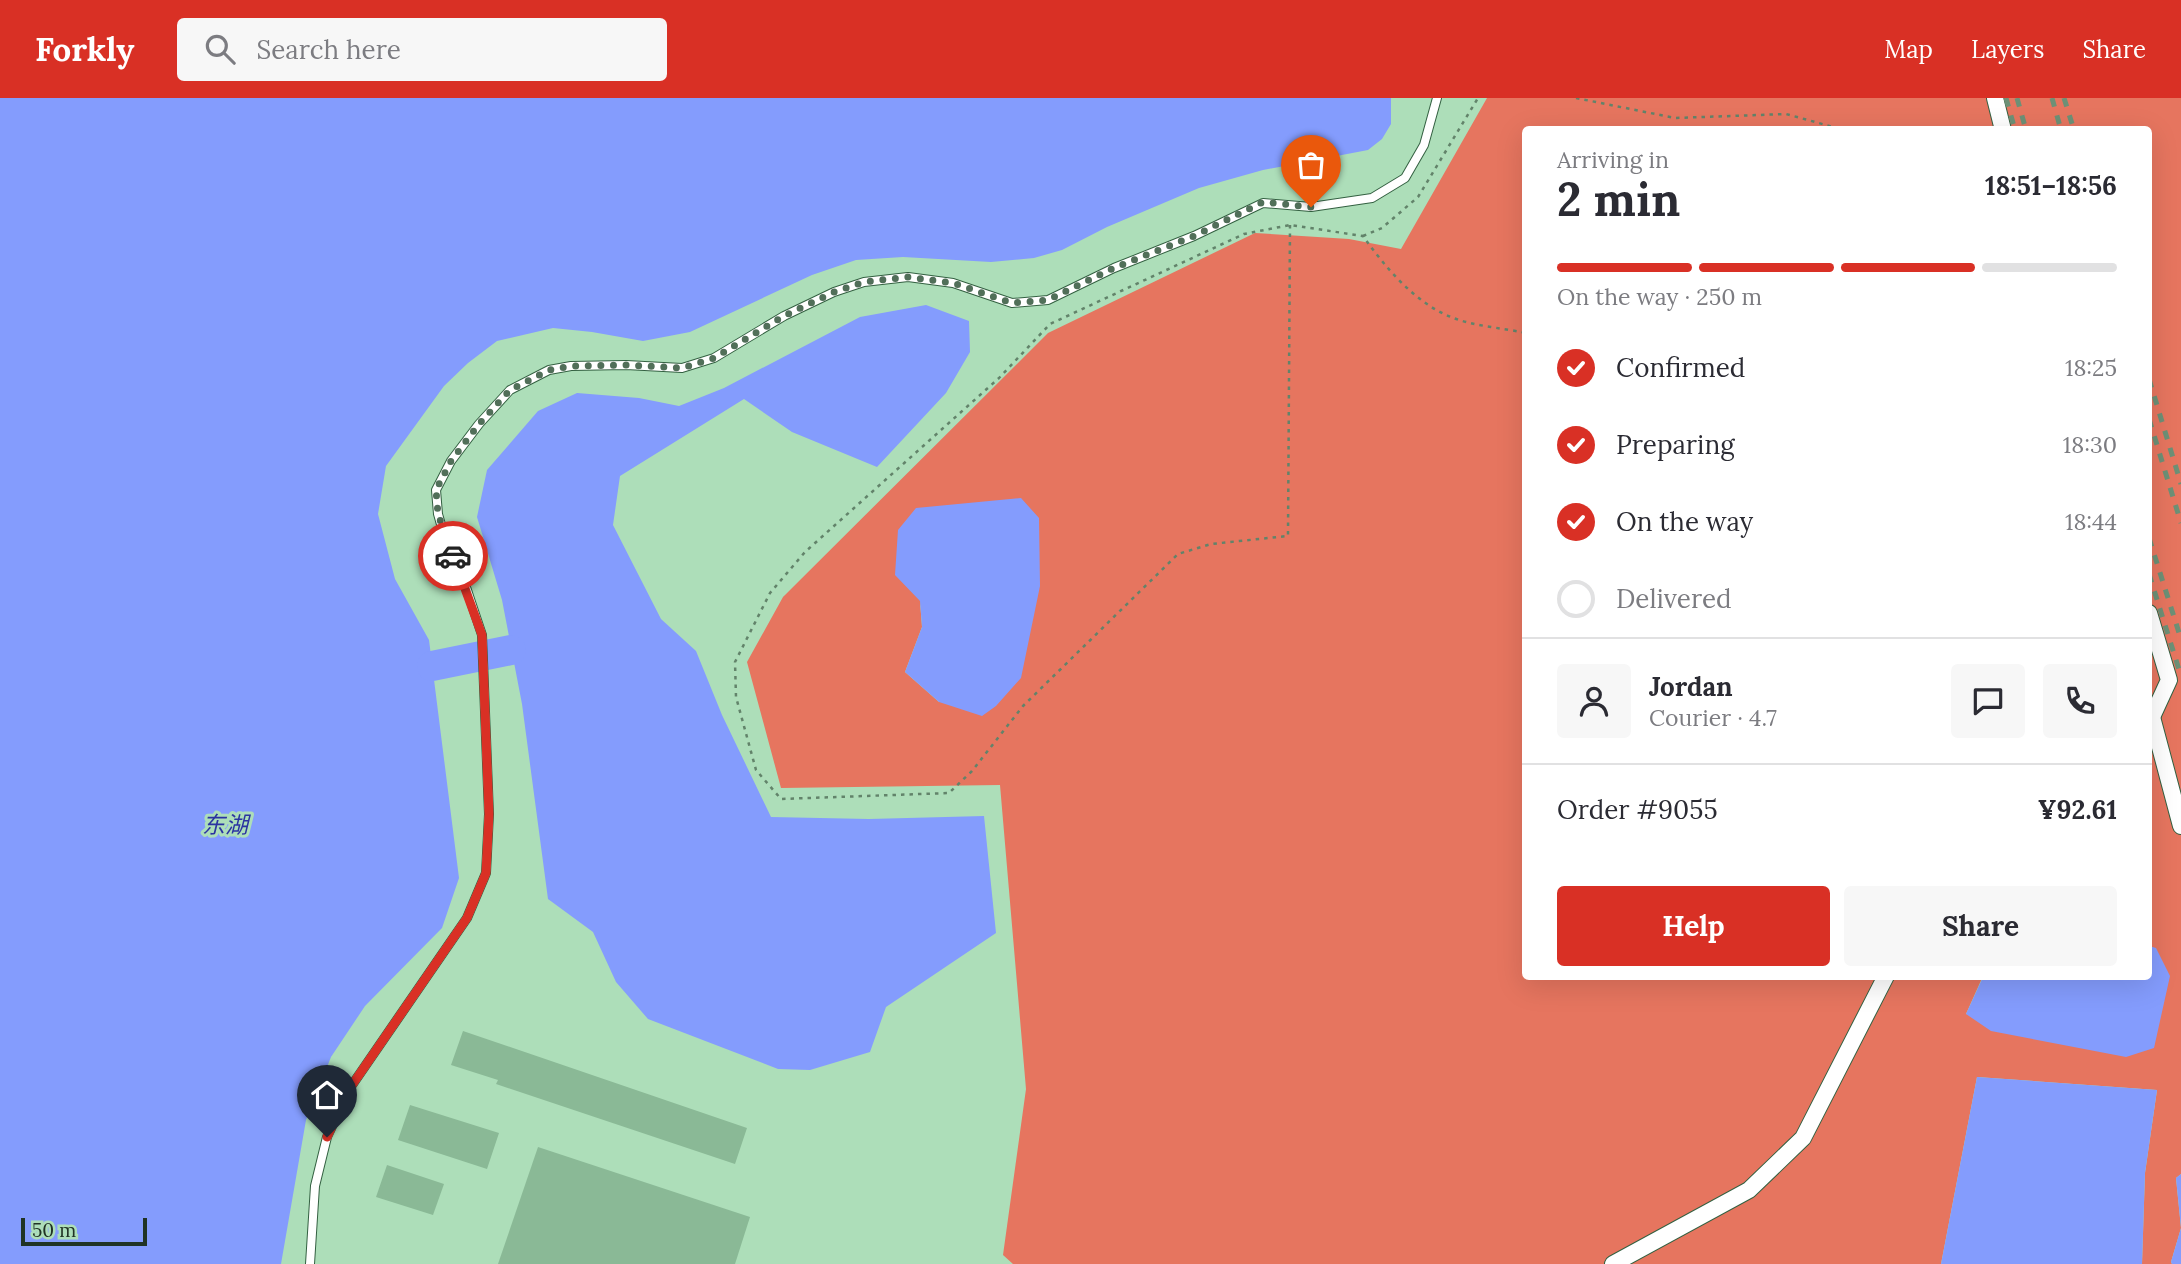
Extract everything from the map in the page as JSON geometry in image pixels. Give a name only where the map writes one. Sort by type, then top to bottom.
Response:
[{"type":"street","points":[[1995,98],[2002,126]]},
{"type":"street","points":[[2152,623],[2169,680],[2152,713]]},
{"type":"street","points":[[2152,724],[2181,826]]},
{"type":"street","points":[[1613,1264],[1749,1190],[1803,1138],[1884,980]]},
{"type":"lane","points":[[310,1264],[315,1186],[327,1137],[350,1088],[467,918],[486,873],[489,814],[482,635],[444,535],[438,514],[436,490],[451,461],[479,424],[510,390],[549,370],[571,366],[682,368],[714,358],[784,316],[834,292],[864,282],[908,277],[953,283],[1012,303],[1048,300],[1114,268],[1194,236],[1263,202],[1311,207],[1372,198],[1405,178],[1424,145],[1437,98]]},
{"type":"path","points":[[1290,226],[1288,536],[1211,544],[1178,554],[1023,706],[972,771],[949,793],[781,799],[756,770],[736,697],[735,662],[769,593],[805,552],[999,378],[1050,324],[1244,234],[1290,226],[1363,236],[1382,228],[1418,197],[1478,98]]},
{"type":"path","points":[[1576,98],[1675,118],[1786,114],[1830,126]]},
{"type":"path","points":[[1363,236],[1382,263],[1428,305],[1452,318],[1522,332]]},
{"type":"shaded area","points":[[1487,98],[2181,98],[2181,1174],[2176,1178],[2181,1228],[2172,1264],[2142,1264],[2145,1173],[2157,1090],[1977,1077],[1941,1264],[1013,1264],[1003,1255],[1026,1089],[1000,785],[781,788],[747,662],[783,597],[1048,333],[1255,233],[1349,239],[1401,249]],"holes":[[[920,601],[939,702],[905,672],[922,627]]]},
{"type":"water","name":"东湖","points":[[0,98],[1391,98],[1391,124],[1382,139],[1368,150],[1263,170],[1199,188],[1107,227],[1062,250],[1034,258],[991,262],[903,257],[856,260],[812,275],[690,332],[643,341],[553,328],[497,341],[468,363],[444,386],[386,466],[378,514],[395,579],[429,640],[459,878],[442,928],[365,1006],[331,1057],[306,1120],[281,1264],[0,1264]]},
{"type":"water","points":[[926,305],[969,321],[970,352],[946,393],[877,467],[792,432],[744,399],[620,476],[613,525],[661,619],[696,651],[722,715],[771,817],[869,819],[984,816],[996,933],[886,1007],[870,1052],[810,1070],[778,1069],[648,1019],[616,982],[593,932],[548,899],[522,704],[502,600],[477,517],[487,470],[538,411],[577,393],[639,398],[679,406],[724,388],[860,317]]},
{"type":"water","points":[[1021,498],[1039,518],[1040,586],[1021,678],[996,706],[982,716],[939,702],[905,672],[922,627],[920,601],[895,575],[898,530],[916,508]]},
{"type":"water","points":[[2152,947],[2156,948],[2170,976],[2154,1048],[2126,1057],[1991,1031],[1966,1014],[1982,980],[2152,980]]},
{"type":"water","points":[[1977,1077],[2157,1090],[2145,1173],[2142,1264],[1941,1264]]},
{"type":"water","points":[[2181,1174],[2181,1228],[2176,1178]]},
{"type":"water","points":[[2181,1228],[2181,1264],[2172,1264],[2171,1262]]},
{"type":"building","points":[[463,1031],[747,1128],[735,1164],[496,1084],[498,1080],[451,1065]]},
{"type":"building","points":[[410,1105],[499,1133],[487,1169],[398,1140]]},
{"type":"building","points":[[538,1147],[750,1217],[735,1264],[498,1264]]},
{"type":"building","points":[[387,1165],[444,1184],[433,1215],[376,1197]]},
{"type":"waterway","points":[[432,666],[511,650]]},
{"type":"railway","points":[[2006,98],[2014,126]]},
{"type":"railway","points":[[2017,98],[2025,126]]},
{"type":"railway","points":[[2052,98],[2060,126]]},
{"type":"railway","points":[[2064,98],[2073,126]]},
{"type":"railway","points":[[2152,389],[2181,484]]},
{"type":"railway","points":[[2152,429],[2181,523]]},
{"type":"railway","points":[[2152,547],[2181,639]]},
{"type":"railway","points":[[2152,584],[2181,676]]},
{"type":"way so far","points":[[453,556],[438,514],[436,490],[451,461],[479,424],[510,390],[549,370],[571,366],[626,365],[682,368],[714,358],[784,316],[834,292],[864,282],[908,277],[953,283],[1012,303],[1048,300],[1114,268],[1194,236],[1263,202],[1311,207]]},
{"type":"route","points":[[327,1137],[350,1088],[467,918],[486,873],[489,814],[482,635],[453,556]]}]
